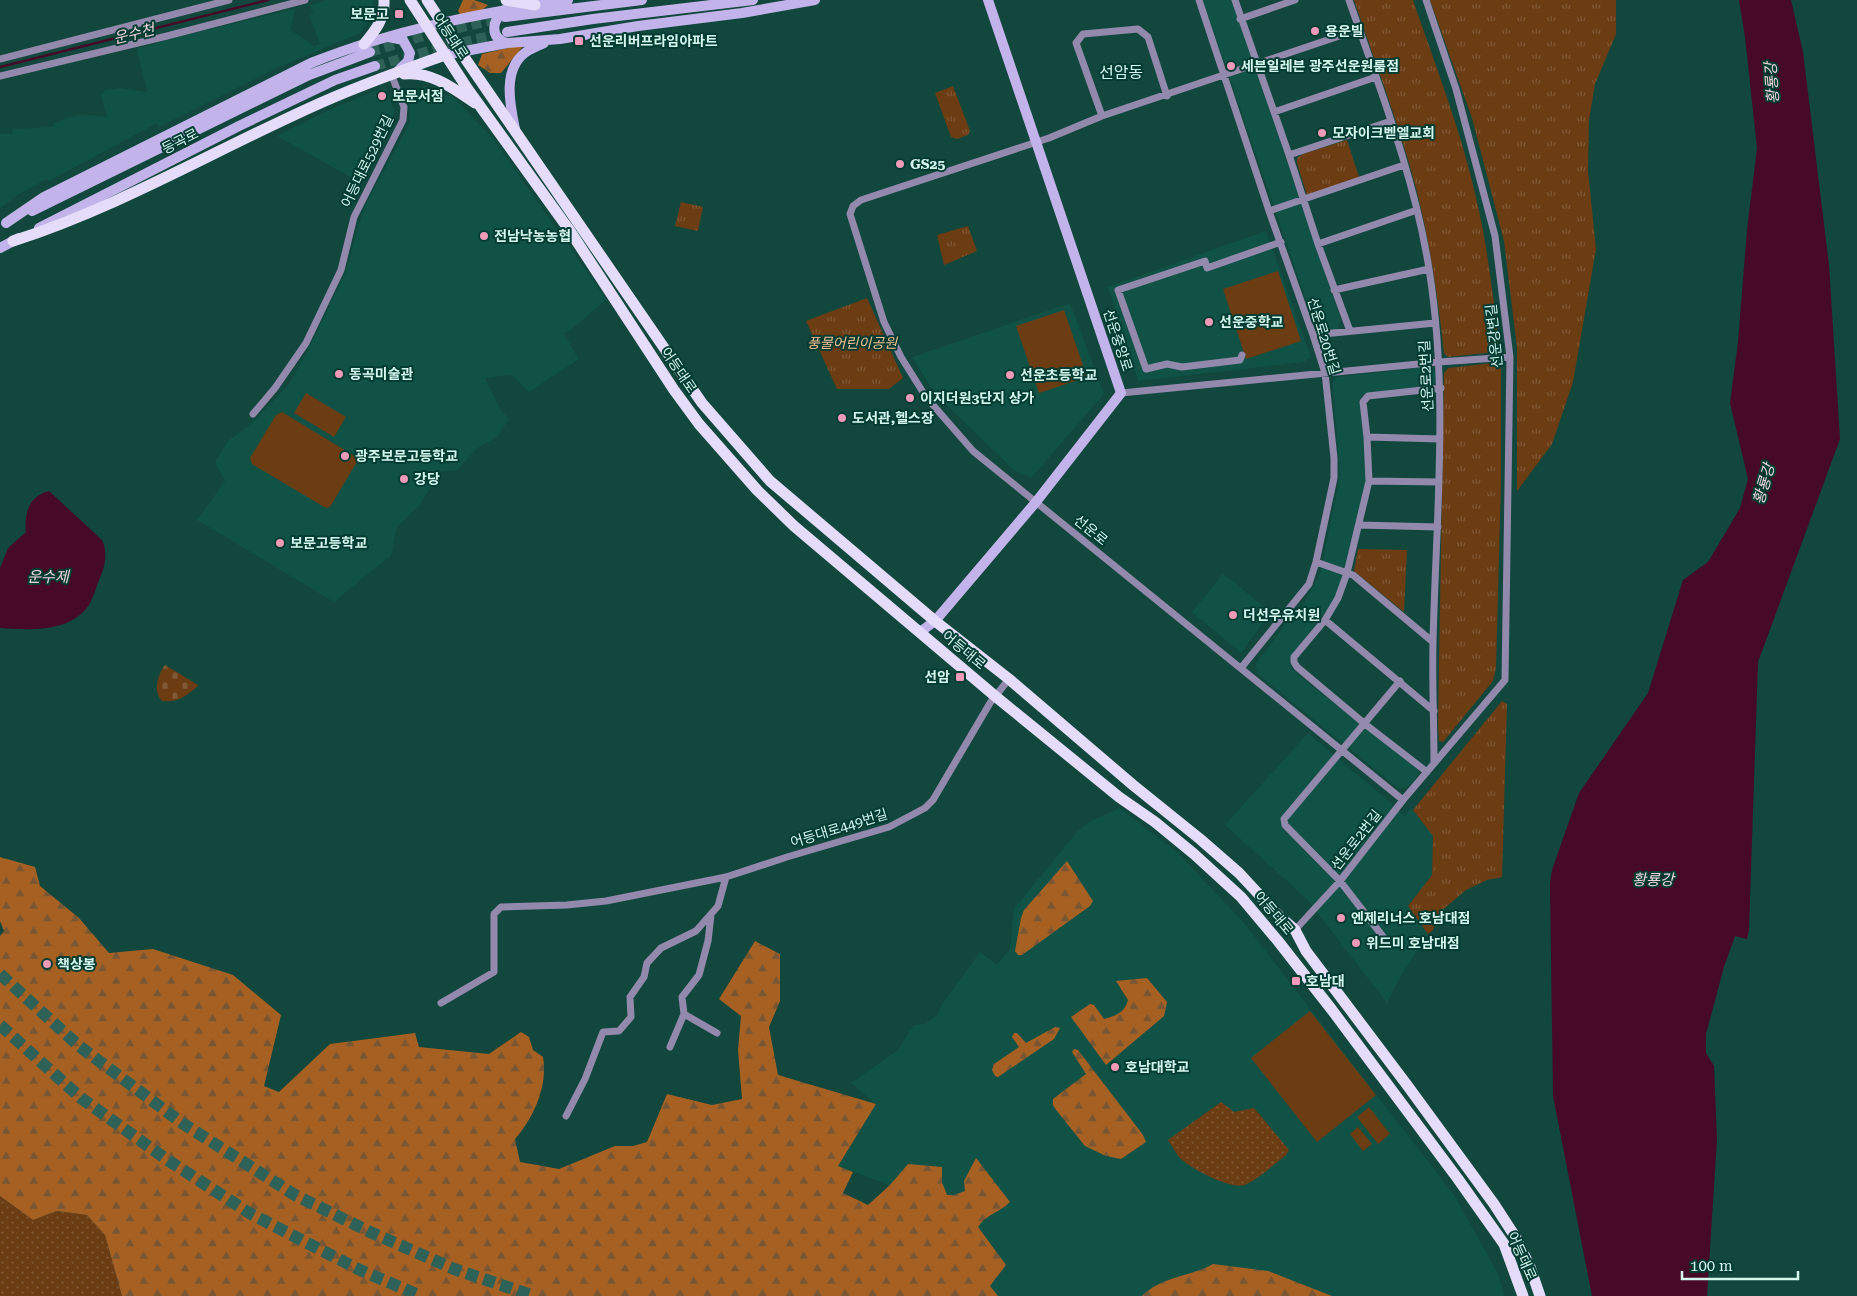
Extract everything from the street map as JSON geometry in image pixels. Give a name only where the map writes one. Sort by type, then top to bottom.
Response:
[{"type":"main road","points":[[367,48],[378,27],[384,0]]},
{"type":"main road","name":"어등대로","points":[[410,0],[445,55],[570,231],[674,390],[699,424],[757,490],[794,526],[995,696],[1119,797],[1194,854],[1241,897],[1342,1023],[1458,1178],[1504,1244],[1523,1296]]},
{"type":"main road","name":"어등대로","points":[[428,0],[460,51],[702,403],[770,481],[935,621],[1009,679],[1133,785],[1200,839],[1239,873],[1279,916],[1295,930],[1306,951],[1494,1204],[1516,1238],[1530,1267],[1540,1296]]},
{"type":"main road","points":[[3,225],[44,197],[311,63],[367,48],[387,37],[426,26],[505,9],[568,0]]},
{"type":"main road","points":[[507,44],[498,38],[494,28],[496,18],[505,9],[642,0]]},
{"type":"main road","points":[[508,32],[593,19],[753,0]]},
{"type":"main road","points":[[516,133],[509,89],[514,68],[525,52],[546,42],[638,26],[742,13],[815,0]]},
{"type":"main road","name":"선운중앙로","points":[[920,632],[935,621],[1036,502],[1121,393],[988,0]]},
{"type":"main road","points":[[387,37],[403,40],[410,53],[408,61],[392,76]]},
{"type":"main road","points":[[13,241],[56,228],[152,185],[326,101],[445,55],[507,44],[560,39]]},
{"type":"main road","name":"동곡로","points":[[0,248],[239,126],[335,80],[375,66]]},
{"type":"main road","points":[[392,76],[420,73],[429,76],[482,107]]},
{"type":"street","points":[[0,59],[229,0]]},
{"type":"street","points":[[0,76],[306,0]]},
{"type":"street","name":"선운로20번길","points":[[1198,0],[1325,373],[1334,478],[1316,562],[1309,584],[1241,668]]},
{"type":"street","points":[[1234,0],[1334,290],[1350,331]]},
{"type":"street","points":[[1240,19],[1295,0]]},
{"type":"street","name":"선운로2번길","points":[[1350,0],[1391,121],[1417,210],[1429,269],[1435,323],[1439,362],[1440,439],[1433,642],[1434,762]]},
{"type":"street","name":"선운강변길","points":[[1426,0],[1456,89],[1495,236],[1510,357],[1505,680]]},
{"type":"street","points":[[1102,116],[1076,43],[1083,34],[1138,29],[1148,37],[1167,96]]},
{"type":"street","points":[[1037,142],[1102,116],[1224,77],[1360,29]]},
{"type":"street","name":"어등대로529번길","points":[[253,414],[275,388],[309,336],[341,270],[354,217],[403,120],[404,107],[392,76]]},
{"type":"street","points":[[1274,112],[1376,77]]},
{"type":"street","points":[[1289,156],[1391,121]]},
{"type":"street","name":"선운로","points":[[1037,142],[861,200],[854,206],[850,214],[884,322],[901,357],[926,397],[973,451],[1403,800]]},
{"type":"street","points":[[1269,212],[1404,165]]},
{"type":"street","points":[[1318,244],[1417,210]]},
{"type":"street","points":[[1242,355],[1240,360],[1182,366],[1167,364],[1146,369],[1118,290],[1205,261],[1207,268],[1281,242]]},
{"type":"street","points":[[1334,290],[1429,269]]},
{"type":"street","points":[[1313,335],[1435,323]]},
{"type":"street","points":[[1121,393],[1439,362],[1510,357]]},
{"type":"street","points":[[1427,772],[1365,724],[1297,667],[1294,657],[1325,620],[1338,598],[1348,573],[1369,481],[1363,402],[1368,396],[1440,388]]},
{"type":"street","points":[[1367,437],[1440,439]]},
{"type":"street","points":[[1369,481],[1439,482]]},
{"type":"street","points":[[1359,525],[1438,528]]},
{"type":"street","points":[[1316,562],[1353,575],[1433,642]]},
{"type":"street","points":[[1325,620],[1434,711]]},
{"type":"street","name":"어등대로449번길","points":[[441,1003],[494,972],[494,914],[501,907],[566,905],[606,901],[726,877],[890,827],[925,808],[933,800],[995,696],[1009,679]]},
{"type":"street","name":"선운로2번길","points":[[1295,930],[1340,881],[1434,762],[1456,739],[1505,680]]},
{"type":"street","points":[[1384,938],[1340,881],[1287,827],[1284,819],[1400,681]]},
{"type":"street","points":[[566,1116],[585,1079],[603,1032],[619,1031],[632,1017],[630,997],[644,977],[648,963],[661,948],[696,931],[718,906],[726,877]]},
{"type":"street","points":[[670,1047],[684,1014],[682,997],[699,975],[708,941],[711,914]]},
{"type":"street","points":[[684,1014],[717,1033]]},
{"type":"shaded area","points":[[326,0],[373,0],[372,17],[360,33],[277,68],[159,127],[157,123],[49,181],[47,179],[19,194],[0,208],[0,134],[12,134],[13,129],[53,127],[54,124],[66,118],[76,116],[107,117],[101,96],[105,90],[121,88],[147,91],[137,49],[181,36],[295,9],[291,30],[314,46],[320,44],[310,16],[313,12],[310,5]]},
{"type":"shaded area","points":[[1203,0],[1232,0],[1341,320],[1337,329],[1323,333],[1316,329]]},
{"type":"shaded area","points":[[423,87],[453,97],[492,137],[606,299],[564,334],[579,359],[529,392],[511,375],[485,378],[500,409],[509,419],[497,437],[476,449],[458,470],[440,472],[419,506],[397,527],[391,555],[334,602],[197,520],[225,481],[215,462],[228,441],[251,424],[289,384],[308,350],[347,269],[365,206],[410,122],[409,98]]},
{"type":"shaded area","points":[[382,88],[386,89],[395,112],[368,163],[364,163],[354,179],[277,136],[326,111]]},
{"type":"shaded area","name":"선운중학교","points":[[1266,231],[1311,357],[1304,362],[1138,381],[1108,287]]},
{"type":"shaded area","name":"선운초등학교","points":[[1070,303],[1104,394],[1031,478],[1015,471],[935,394],[912,357]]},
{"type":"shaded area","points":[[1431,367],[1436,372],[1436,382],[1432,386],[1381,391],[1361,396],[1366,478],[1349,558],[1334,600],[1291,655],[1289,661],[1292,669],[1301,677],[1418,770],[1419,774],[1410,785],[1399,789],[1258,674],[1256,664],[1286,623],[1304,603],[1320,574],[1340,477],[1334,379],[1337,377]]},
{"type":"shaded area","name":"더선우유치원","points":[[1223,574],[1271,612],[1241,653],[1192,612]]},
{"type":"shaded area","points":[[1308,733],[1404,816],[1411,808],[1433,836],[1432,875],[1408,906],[1428,934],[1402,974],[1387,1003],[1307,899],[1225,825]]},
{"type":"shaded area","name":"호남대학교","points":[[1120,808],[1179,854],[1244,923],[1454,1195],[1497,1272],[1505,1296],[998,1296],[947,1231],[890,1185],[838,1166],[876,1104],[851,1083],[898,1050],[914,1025],[925,1024],[938,1015],[941,1006],[980,952],[997,965],[1010,949],[1014,909],[1076,833],[1089,822]]},
{"type":"green space","points":[[463,0],[474,0],[488,5],[480,12],[462,17],[458,11]]},
{"type":"green space","points":[[1354,0],[1413,0],[1454,117],[1479,209],[1497,327],[1499,347],[1495,352],[1448,357],[1444,353],[1433,270],[1416,188]]},
{"type":"green space","points":[[1430,0],[1616,0],[1616,34],[1595,84],[1589,120],[1588,171],[1596,249],[1573,382],[1552,444],[1517,491],[1517,348],[1504,241],[1472,118]]},
{"type":"green space","points":[[525,44],[501,73],[490,73],[478,65],[482,54]]},
{"type":"green space","points":[[953,86],[970,131],[968,135],[957,139],[951,137],[935,93]]},
{"type":"green space","points":[[1347,140],[1359,177],[1307,195],[1297,158],[1303,154]]},
{"type":"green space","points":[[681,202],[703,207],[698,231],[675,226]]},
{"type":"green space","points":[[968,226],[977,251],[944,265],[937,235]]},
{"type":"green space","points":[[1278,271],[1301,341],[1246,359],[1223,289]]},
{"type":"green space","name":"풍물어린이공원","points":[[867,298],[903,378],[889,389],[837,389],[806,321]]},
{"type":"green space","points":[[1064,310],[1087,377],[1039,393],[1016,326]]},
{"type":"green space","points":[[1497,364],[1501,370],[1501,482],[1496,668],[1493,681],[1443,742],[1439,741],[1438,723],[1444,373],[1448,368]]},
{"type":"green space","points":[[306,393],[346,417],[334,437],[294,413]]},
{"type":"green space","points":[[282,412],[358,460],[330,507],[326,508],[252,464],[250,458],[276,415]]},
{"type":"green space","points":[[1358,549],[1407,550],[1404,612],[1354,571]]},
{"type":"green space","points":[[165,665],[198,685],[197,687],[177,700],[162,701],[159,697],[157,683]]},
{"type":"green space","points":[[1502,701],[1507,704],[1502,877],[1487,880],[1466,890],[1440,912],[1433,930],[1428,934],[1408,906],[1432,875],[1433,836],[1413,810]]},
{"type":"green space","points":[[0,857],[35,867],[40,886],[79,918],[109,953],[153,949],[233,975],[281,1015],[264,1086],[279,1092],[330,1044],[415,1033],[419,1047],[489,1054],[521,1032],[529,1037],[533,1050],[543,1057],[544,1068],[541,1090],[534,1111],[515,1139],[520,1162],[559,1169],[615,1146],[633,1146],[647,1142],[667,1094],[712,1105],[742,1099],[738,1050],[741,1016],[719,999],[755,941],[780,954],[780,1001],[769,1027],[778,1075],[876,1104],[838,1166],[853,1172],[843,1193],[868,1205],[890,1185],[908,1164],[942,1167],[942,1182],[947,1195],[954,1195],[965,1191],[964,1181],[976,1158],[1010,1202],[985,1219],[978,1227],[1006,1265],[990,1286],[998,1296],[122,1296],[105,1235],[87,1215],[57,1211],[33,1220],[0,1196],[0,936],[4,931],[0,921]]},
{"type":"green space","points":[[1067,861],[1093,901],[1090,906],[1022,955],[1018,955],[1015,951],[1024,910]]},
{"type":"green space","points":[[1147,978],[1167,1002],[1164,1016],[1106,1065],[1071,1017],[1090,1004],[1094,1005],[1104,1019],[1116,1015],[1125,1008],[1128,1000],[1116,981]]},
{"type":"green space","points":[[1310,1011],[1376,1095],[1317,1142],[1251,1058]]},
{"type":"green space","points":[[1055,1027],[1060,1028],[1054,1039],[998,1077],[995,1076],[992,1070],[994,1064],[1019,1047],[1012,1037],[1014,1033],[1017,1033],[1026,1043]]},
{"type":"green space","points":[[1074,1049],[1078,1050],[1143,1135],[1146,1142],[1121,1159],[1106,1156],[1085,1146],[1053,1106],[1053,1099],[1086,1074],[1072,1052]]},
{"type":"green space","points":[[1221,1102],[1234,1112],[1254,1108],[1289,1150],[1286,1155],[1256,1179],[1245,1185],[1239,1186],[1221,1182],[1194,1168],[1181,1159],[1168,1140]]},
{"type":"green space","points":[[1369,1107],[1390,1134],[1378,1144],[1357,1117]]},
{"type":"green space","points":[[1358,1127],[1372,1144],[1363,1151],[1350,1134]]},
{"type":"green space","points":[[0,1196],[33,1220],[57,1211],[87,1215],[105,1235],[122,1296],[0,1296]]},
{"type":"green space","points":[[1213,1264],[1268,1271],[1332,1296],[1142,1296],[1158,1284]]},
{"type":"water","name":"황룡강","points":[[1739,0],[1791,0],[1803,52],[1829,265],[1840,439],[1758,662],[1749,929],[1747,939],[1735,936],[1724,967],[1706,1034],[1706,1053],[1714,1066],[1717,1139],[1707,1296],[1592,1296],[1553,1096],[1550,883],[1552,870],[1579,793],[1648,693],[1683,580],[1708,562],[1740,508],[1748,479],[1730,403],[1738,342],[1747,230],[1757,148]]},
{"type":"water","name":"운수제","points":[[49,491],[102,540],[105,555],[101,575],[89,605],[71,621],[48,628],[0,628],[0,568],[8,548],[26,532],[27,512],[32,501],[42,493]]},
{"type":"waterway","name":"운수천","points":[[0,67],[268,0]]},
{"type":"tunnel","points":[[370,52],[423,36],[502,18]]},
{"type":"tunnel","points":[[375,66],[507,32]]},
{"type":"tunnel","points":[[0,974],[79,1046],[182,1123],[295,1195],[370,1232],[454,1269],[534,1296]]},
{"type":"tunnel","points":[[0,1025],[81,1098],[169,1161],[251,1214],[360,1270],[421,1296]]},
{"type":"place","name":"보문고","points":[[399,14]]},
{"type":"place","name":"용운빌","points":[[1315,31]]},
{"type":"place","name":"선운리버프라임아파트","points":[[579,41]]},
{"type":"place","name":"세븐일레븐 광주선운원룸점","points":[[1231,66]]},
{"type":"place","name":"보문서점","points":[[382,96]]},
{"type":"place","name":"모자이크벧엘교회","points":[[1322,133]]},
{"type":"place","name":"GS25","points":[[900,164]]},
{"type":"place","name":"전남낙농농협","points":[[484,236]]},
{"type":"place","name":"선운중학교","points":[[1209,322]]},
{"type":"place","name":"동곡미술관","points":[[339,374]]},
{"type":"place","name":"선운초등학교","points":[[1010,375]]},
{"type":"place","name":"이지더원3단지 상가","points":[[910,398]]},
{"type":"place","name":"도서관,헬스장","points":[[842,418]]},
{"type":"place","name":"광주보문고등학교","points":[[345,456]]},
{"type":"place","name":"강당","points":[[404,479]]},
{"type":"place","name":"보문고등학교","points":[[280,543]]},
{"type":"place","name":"더선우유치원","points":[[1233,615]]},
{"type":"place","name":"선암","points":[[960,677]]},
{"type":"place","name":"엔제리너스 호남대점","points":[[1341,918]]},
{"type":"place","name":"위드미 호남대점","points":[[1356,943]]},
{"type":"place","name":"책상봉","points":[[47,964]]},
{"type":"place","name":"호남대","points":[[1296,981]]},
{"type":"place","name":"호남대학교","points":[[1115,1067]]},
{"type":"district","name":"선암동","points":[[1121,72]]}]
